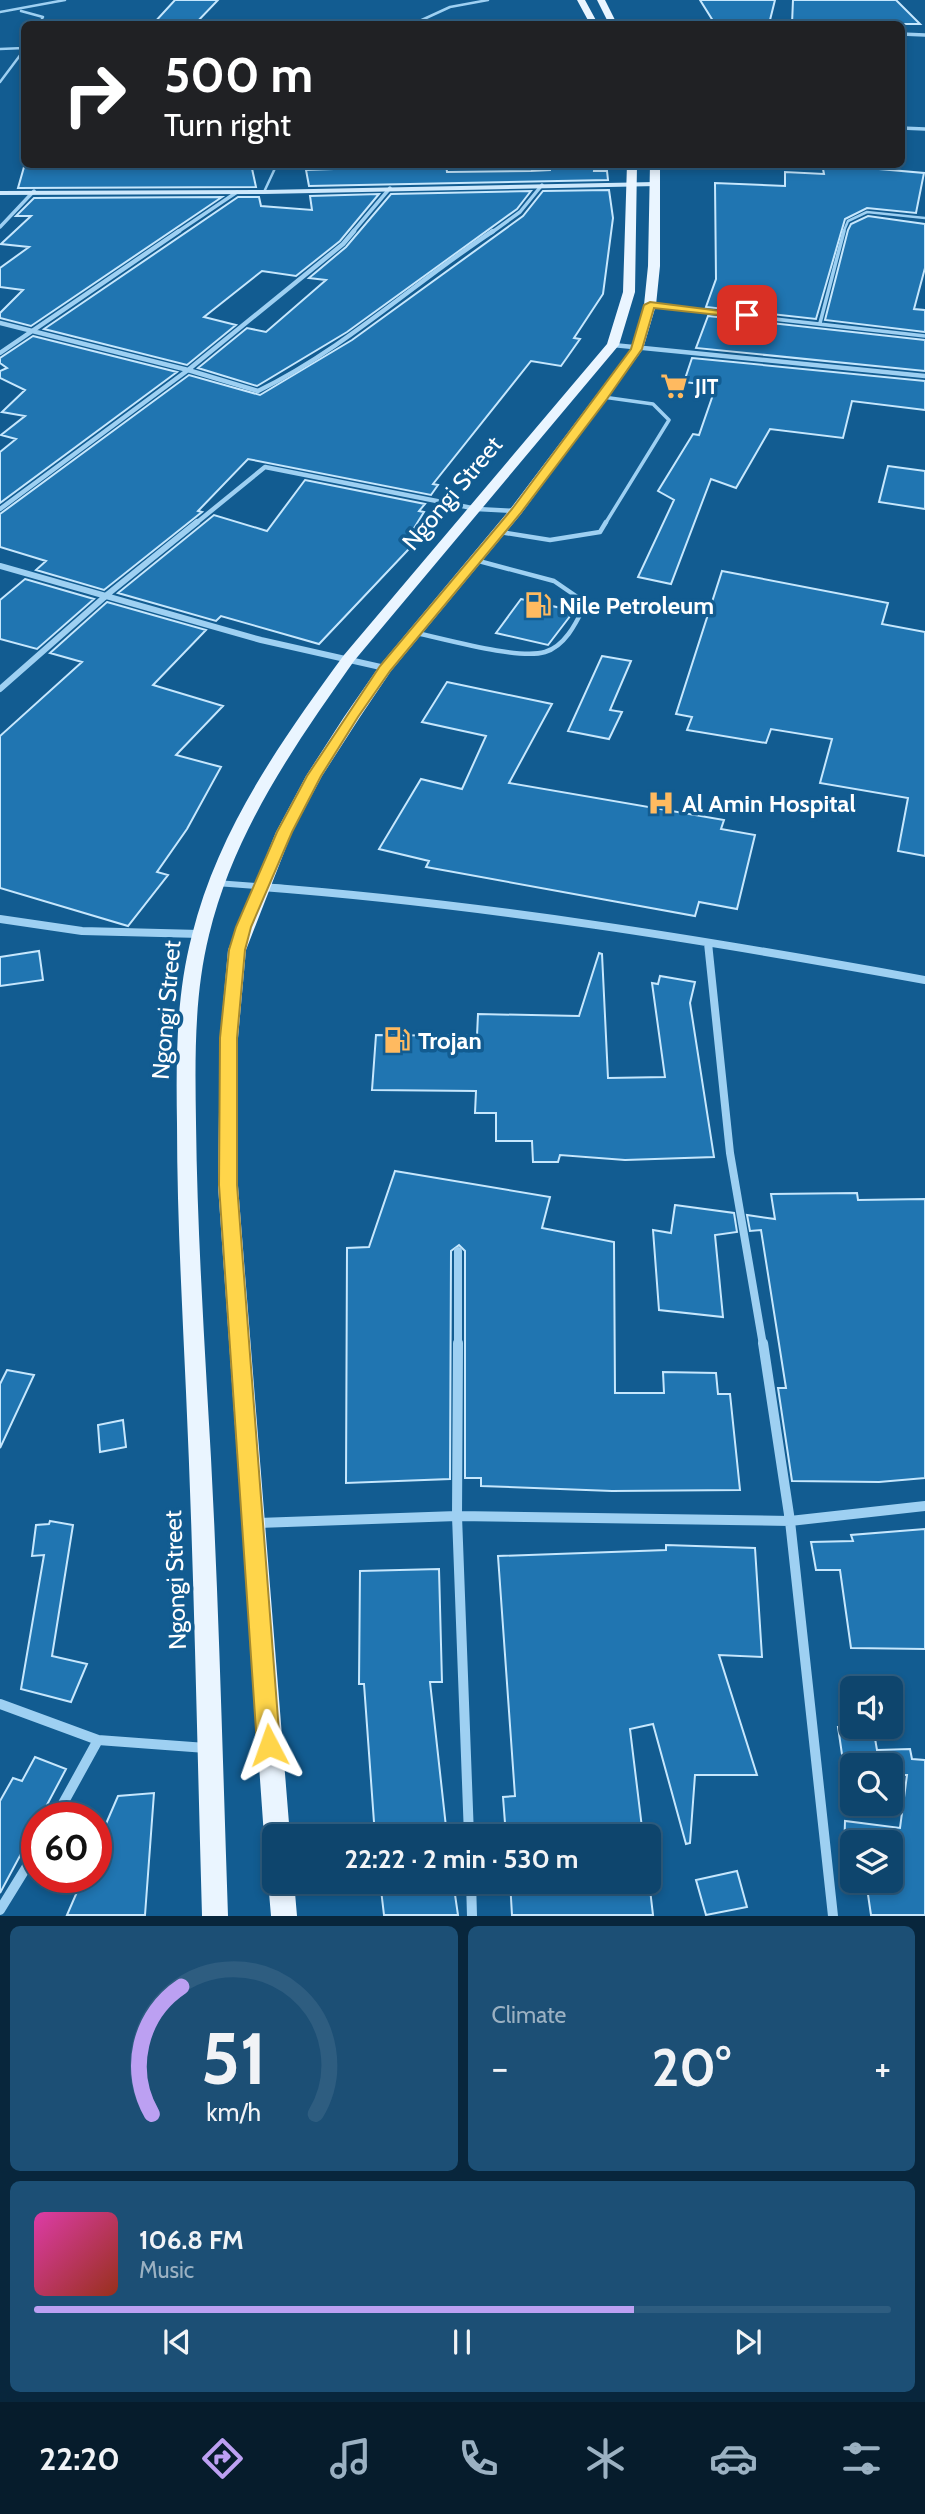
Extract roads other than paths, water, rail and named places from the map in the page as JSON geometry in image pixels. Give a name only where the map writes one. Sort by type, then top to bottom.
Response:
[{"type":"main road","points":[[581,0],[592,21]]},
{"type":"main road","points":[[601,0],[612,21]]},
{"type":"main road","name":"Ngongi Street","points":[[215,1916],[199,1426],[186,1164],[186,1040],[191,986],[200,934],[215,883],[247,809],[273,766],[349,658],[477,509],[612,345],[629,292],[632,168]]},
{"type":"main road","points":[[276,1824],[228,1185],[229,1038],[237,950],[284,832],[314,776],[385,668],[516,511],[637,349],[650,305],[654,266],[655,168]]},
{"type":"main road","points":[[282,1894],[284,1916]]},
{"type":"street","points":[[905,34],[925,35]]},
{"type":"street","points":[[905,128],[925,129]]},
{"type":"street","points":[[0,193],[264,192],[655,184]]},
{"type":"street","points":[[0,323],[188,370],[258,391],[289,377],[348,341],[436,268],[501,228],[530,204],[542,185]]},
{"type":"street","points":[[0,509],[188,370],[343,244],[390,188]]},
{"type":"street","points":[[0,226],[34,191]]},
{"type":"street","points":[[0,353],[237,192]]},
{"type":"street","points":[[612,345],[925,376]]},
{"type":"street","points":[[0,689],[108,594],[265,467],[477,509],[516,511]]},
{"type":"street","points":[[0,566],[108,594],[261,640],[385,668]]},
{"type":"street","points":[[215,883],[492,911],[708,943],[925,980]]},
{"type":"street","points":[[0,919],[82,931],[200,934]]},
{"type":"street","points":[[708,943],[730,1153],[747,1241],[790,1521],[833,1916]]},
{"type":"street","points":[[458,1251],[457,1516],[469,1824]]},
{"type":"street","points":[[255,1523],[457,1516],[790,1521],[925,1506]]},
{"type":"street","points":[[0,1704],[98,1740],[209,1748]]},
{"type":"street","points":[[64,1802],[98,1740]]},
{"type":"street","points":[[0,1910],[21,1876]]},
{"type":"street","points":[[471,1894],[472,1916]]},
{"type":"lane","points":[[0,12],[65,0]]},
{"type":"lane","points":[[420,21],[450,7],[488,0]]},
{"type":"lane","points":[[18,10],[43,17],[41,21]]},
{"type":"lane","points":[[0,49],[21,49]]},
{"type":"lane","points":[[0,82],[21,53]]},
{"type":"lane","points":[[264,192],[276,168]]},
{"type":"lane","points":[[820,323],[837,250],[848,221],[867,212],[925,218]]},
{"type":"lane","points":[[650,305],[925,336]]},
{"type":"lane","points":[[497,531],[549,542],[573,541],[600,532],[669,420],[653,404],[603,397]]},
{"type":"lane","points":[[416,633],[496,649],[544,653],[570,635],[586,603],[554,580],[475,560]]},
{"type":"place","name":"JIT","points":[[674,386]]},
{"type":"place","name":"Nile Petroleum","points":[[538,605]]},
{"type":"place","name":"Al Amin Hospital","points":[[661,803]]},
{"type":"place","name":"Trojan","points":[[397,1040]]}]
